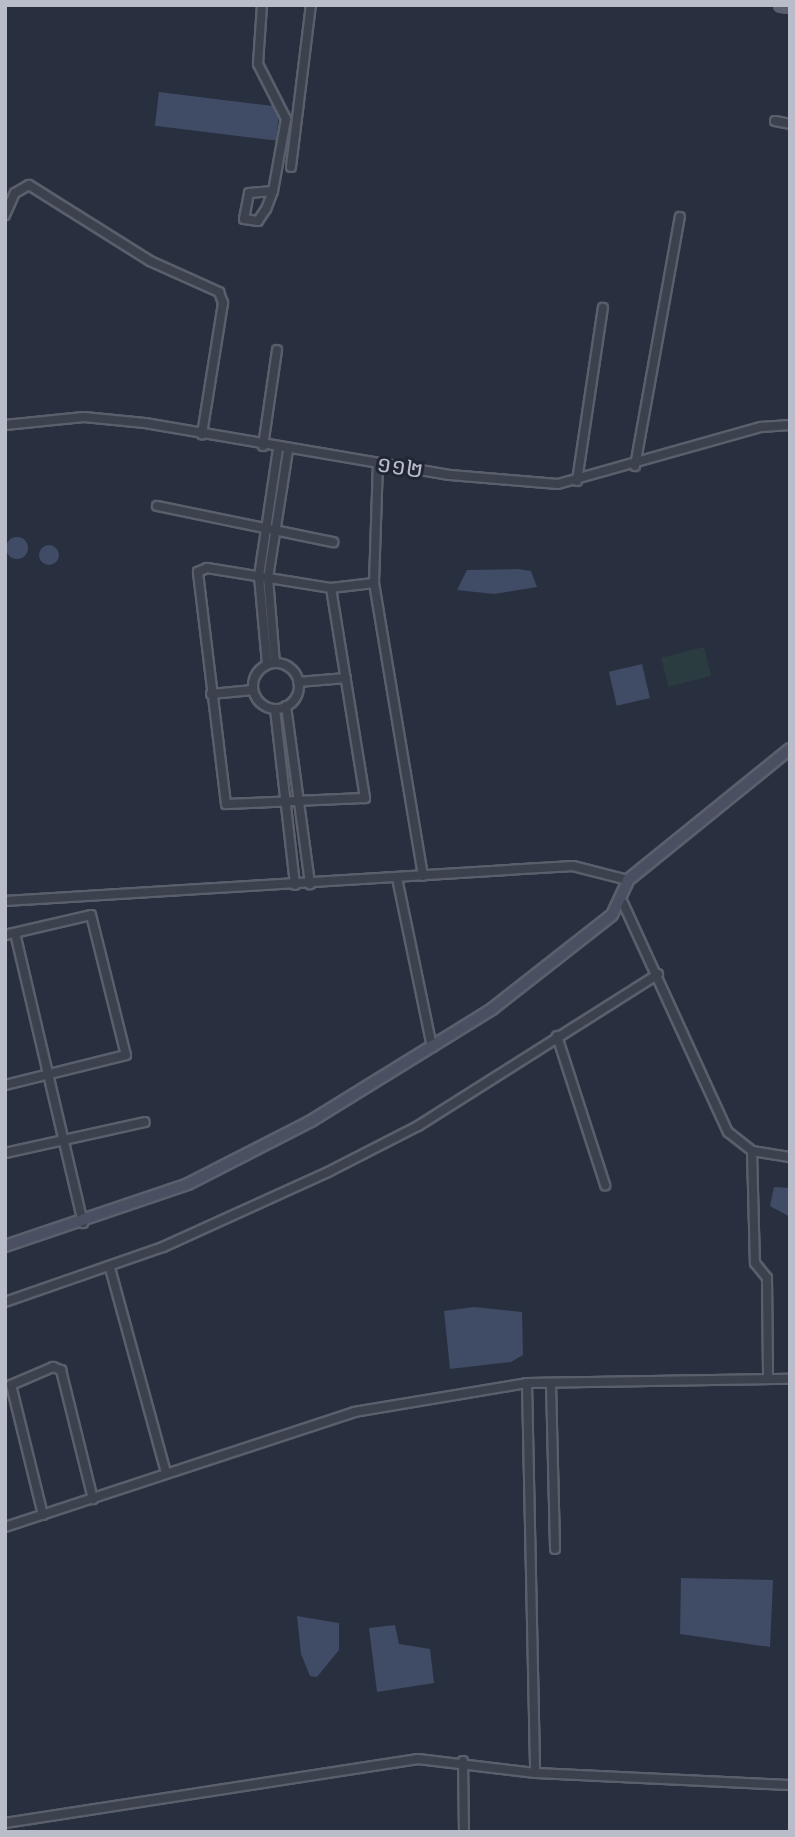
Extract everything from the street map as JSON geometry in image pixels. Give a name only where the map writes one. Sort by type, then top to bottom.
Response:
[{"type":"main road","points":[[781,5],[790,6]]},
{"type":"street","points":[[262,5],[258,64],[286,119],[273,191],[258,221],[244,219],[248,193],[273,191]]},
{"type":"street","points":[[291,167],[311,5]]},
{"type":"street","points":[[775,121],[790,124]]},
{"type":"street","points":[[5,215],[15,192],[29,185],[150,261],[219,292],[223,303],[202,434]]},
{"type":"street","points":[[635,466],[680,217]]},
{"type":"street","points":[[577,481],[603,308]]},
{"type":"street","points":[[263,446],[277,350]]},
{"type":"street","name":"១១២","points":[[5,425],[84,417],[505,482],[577,481],[635,466],[761,426],[790,425]]},
{"type":"street","points":[[271,664],[263,577],[265,528],[278,449]]},
{"type":"street","points":[[263,577],[275,530],[288,450]]},
{"type":"street","points":[[378,463],[374,583],[423,876]]},
{"type":"street","points":[[157,506],[333,542]]},
{"type":"street","points":[[331,588],[365,798],[226,804],[195,580],[207,568],[331,588],[374,583]]},
{"type":"street","points":[[286,706],[275,709],[261,704],[253,690],[256,675],[271,664],[288,666],[298,682]]},
{"type":"street","points":[[298,682],[346,677]]},
{"type":"street","points":[[298,682],[286,706],[310,884]]},
{"type":"street","points":[[211,694],[253,690]]},
{"type":"street","points":[[275,709],[295,885]]},
{"type":"street","points":[[5,1246],[83,1223],[243,1157],[432,1047],[528,983],[623,903],[628,880],[790,749]]},
{"type":"street","points":[[5,901],[573,866],[628,880]]},
{"type":"street","points":[[397,878],[432,1047]]},
{"type":"street","points":[[623,903],[658,974],[718,1116],[752,1151],[790,1157]]},
{"type":"street","points":[[5,1084],[47,1074],[126,1055],[90,915],[10,934],[47,1074],[83,1223]]},
{"type":"street","points":[[5,1302],[110,1268],[386,1143],[658,974]]},
{"type":"street","points":[[557,1036],[605,1185]]},
{"type":"street","points":[[5,1153],[145,1122]]},
{"type":"street","points":[[752,1151],[755,1263],[767,1278],[768,1378]]},
{"type":"street","points":[[110,1268],[166,1473]]},
{"type":"street","points":[[43,1515],[11,1385],[53,1367],[61,1370],[93,1499]]},
{"type":"street","points":[[5,1527],[93,1499],[299,1425],[527,1383],[790,1379]]},
{"type":"street","points":[[527,1383],[535,1773]]},
{"type":"street","points":[[551,1383],[555,1549]]},
{"type":"street","points":[[463,1760],[464,1832]]},
{"type":"street","points":[[5,1824],[309,1773],[463,1760],[535,1773],[790,1785]]},
{"type":"shaded area","points":[[704,647],[711,676],[669,687],[661,658]]},
{"type":"water","points":[[159,92],[280,107],[276,141],[155,126]]},
{"type":"water","points":[[13,537],[21,537],[28,544],[28,552],[21,559],[13,559],[6,552],[6,544]]},
{"type":"water","points":[[49,545],[56,548],[59,555],[56,562],[49,565],[42,562],[39,555],[42,548]]},
{"type":"water","points":[[467,570],[531,571],[537,587],[494,594],[457,590]]},
{"type":"water","points":[[642,664],[650,698],[617,706],[609,672]]},
{"type":"water","points":[[774,1187],[790,1188],[790,1217],[770,1206]]},
{"type":"water","points":[[474,1307],[522,1312],[523,1355],[511,1362],[450,1369],[444,1311]]},
{"type":"water","points":[[681,1578],[773,1580],[770,1647],[680,1634]]},
{"type":"water","points":[[297,1616],[339,1623],[339,1650],[317,1677],[310,1676],[301,1654]]},
{"type":"water","points":[[395,1625],[399,1644],[430,1649],[434,1683],[377,1692],[369,1628]]}]
